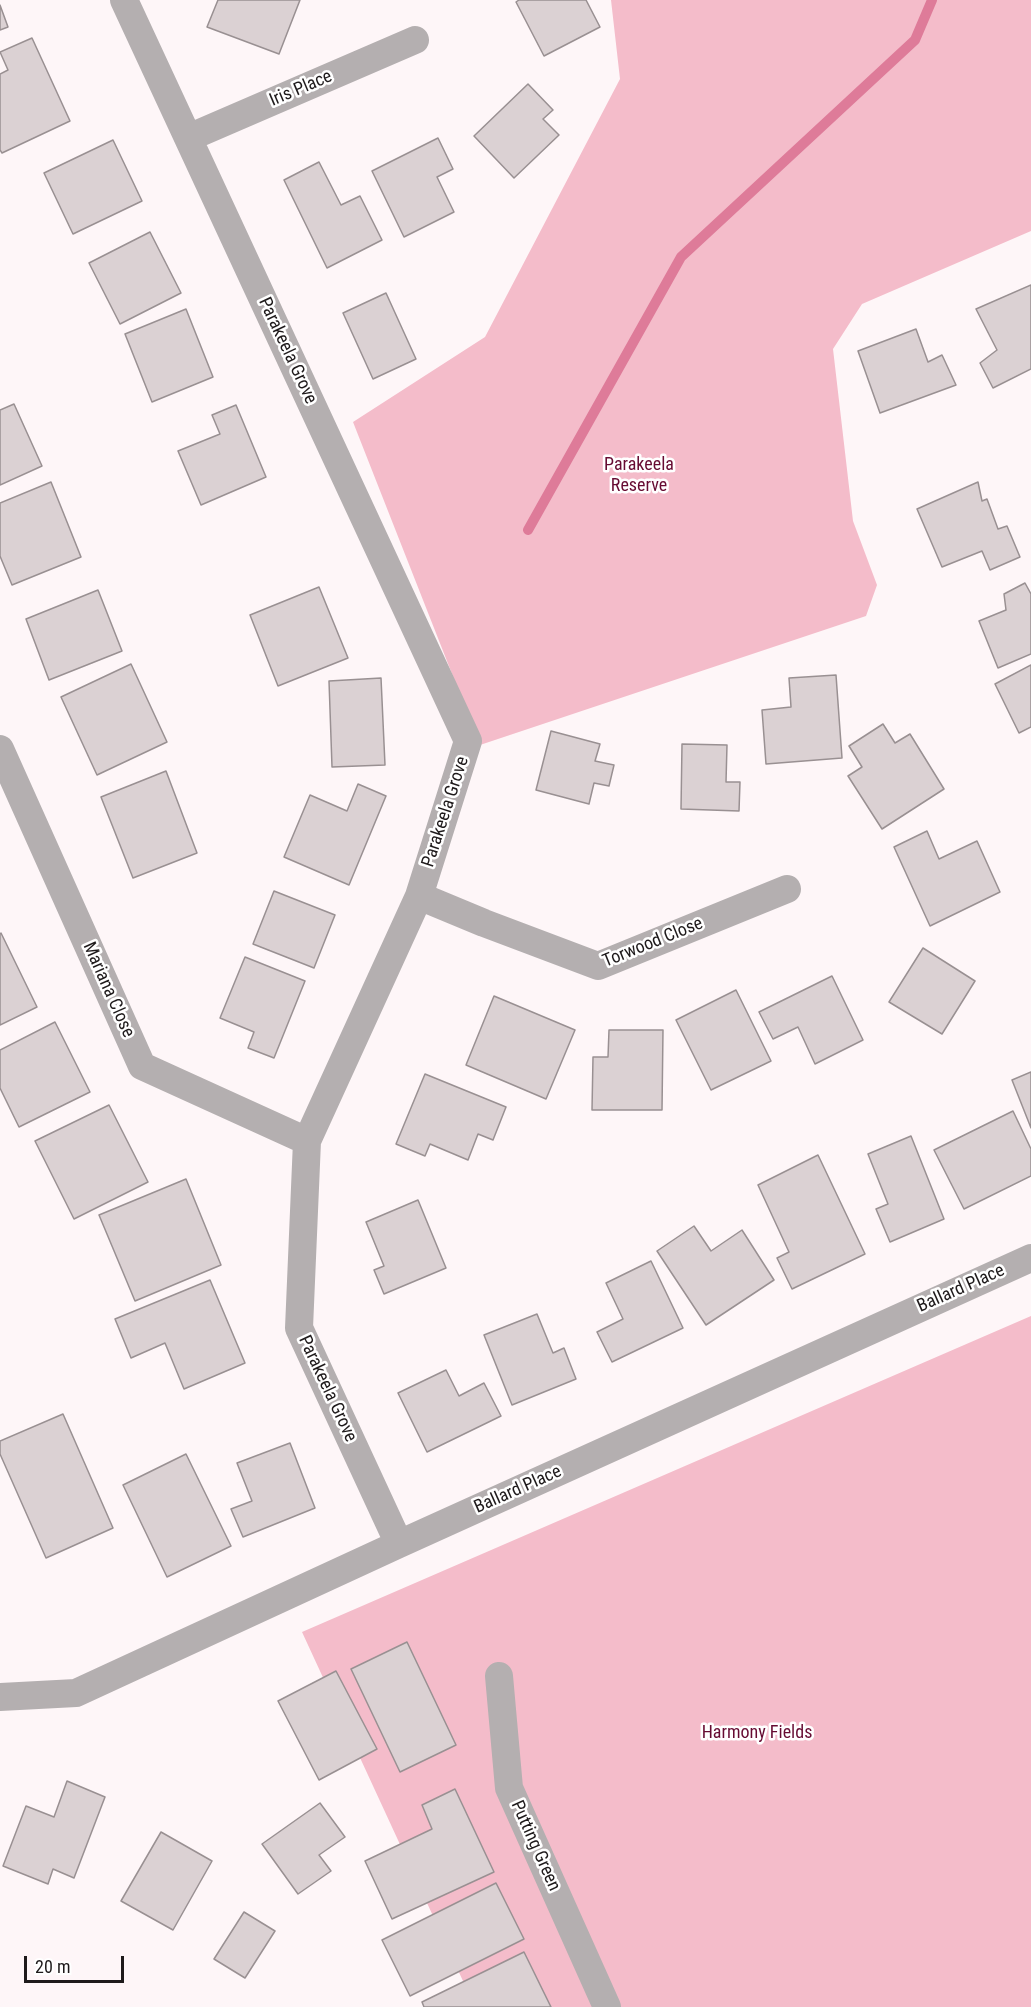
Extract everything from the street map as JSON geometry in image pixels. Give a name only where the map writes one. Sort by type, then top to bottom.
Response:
[{"type":"street","name":"Parakeela Grove","points":[[124,0],[468,741],[419,896],[307,1141],[299,1329],[399,1544]]},
{"type":"street","name":"Iris Place","points":[[188,138],[415,40]]},
{"type":"street","name":"Mariana Close","points":[[0,749],[142,1066],[307,1141]]},
{"type":"street","name":"Torwood Close","points":[[419,896],[598,966],[787,889]]},
{"type":"street","name":"Ballard Place","points":[[0,1696],[76,1693],[1031,1257]]},
{"type":"street","name":"Putting Green","points":[[500,1676],[509,1788],[607,2007]]},
{"type":"green space","name":"Parakeela Reserve","points":[[611,0],[1031,0],[1031,231],[862,304],[833,349],[853,521],[877,585],[866,616],[480,745],[353,422],[485,337],[620,79]]},
{"type":"green space","name":"Harmony Fields","points":[[1031,1316],[1031,2007],[475,2007],[302,1632]]},
{"type":"building","points":[[218,0],[300,0],[279,54],[207,27]]},
{"type":"building","points":[[519,0],[586,0],[600,27],[544,56],[516,2]]},
{"type":"building","points":[[0,5],[8,27],[0,30]]},
{"type":"building","points":[[32,38],[70,121],[2,153],[0,150],[0,74],[8,70],[0,52]]},
{"type":"building","points":[[528,84],[553,110],[543,119],[559,135],[514,178],[474,136]]},
{"type":"building","points":[[438,138],[453,169],[437,177],[454,212],[404,237],[372,171]]},
{"type":"building","points":[[113,140],[142,201],[73,234],[44,173]]},
{"type":"building","points":[[319,162],[341,205],[360,196],[382,240],[327,268],[284,180]]},
{"type":"building","points":[[150,232],[181,293],[120,324],[89,263]]},
{"type":"building","points":[[1031,285],[1031,369],[993,388],[980,363],[997,350],[976,309]]},
{"type":"building","points":[[386,293],[416,359],[373,379],[343,313]]},
{"type":"building","points":[[186,309],[213,377],[152,402],[125,334]]},
{"type":"building","points":[[916,329],[928,362],[942,355],[956,385],[880,413],[858,351]]},
{"type":"building","points":[[14,404],[42,466],[0,485],[0,410]]},
{"type":"building","points":[[236,405],[266,477],[201,505],[178,451],[220,434],[212,415]]},
{"type":"building","points":[[51,482],[81,557],[12,585],[0,556],[0,503]]},
{"type":"building","points":[[978,482],[982,501],[987,499],[998,529],[1007,526],[1020,557],[990,570],[982,551],[942,567],[917,509]]},
{"type":"building","points":[[1025,583],[1031,594],[1031,654],[998,668],[979,621],[1006,610],[1004,594]]},
{"type":"building","points":[[319,587],[348,658],[278,686],[250,615]]},
{"type":"building","points":[[98,590],[122,651],[49,680],[26,619]]},
{"type":"building","points":[[131,664],[167,742],[97,775],[61,697]]},
{"type":"building","points":[[1031,665],[1031,727],[1019,733],[995,684]]},
{"type":"building","points":[[836,675],[842,758],[766,764],[762,710],[791,707],[789,678]]},
{"type":"building","points":[[381,678],[385,765],[332,767],[329,681]]},
{"type":"building","points":[[883,724],[895,743],[910,734],[944,789],[882,829],[848,776],[862,767],[849,746]]},
{"type":"building","points":[[551,731],[600,744],[595,761],[614,765],[609,786],[594,783],[589,804],[536,790]]},
{"type":"building","points":[[682,744],[727,745],[726,782],[740,782],[739,811],[681,809]]},
{"type":"building","points":[[166,771],[197,853],[133,878],[101,797]]},
{"type":"building","points":[[358,784],[386,796],[349,885],[284,857],[310,795],[347,811]]},
{"type":"building","points":[[927,831],[939,859],[977,841],[1000,892],[930,926],[894,847]]},
{"type":"building","points":[[274,891],[335,915],[314,968],[253,944]]},
{"type":"building","points":[[0,934],[37,1007],[0,1025]]},
{"type":"building","points":[[923,948],[975,981],[942,1034],[889,1002]]},
{"type":"building","points":[[245,957],[305,981],[274,1058],[248,1048],[254,1032],[220,1018]]},
{"type":"building","points":[[832,976],[863,1040],[815,1064],[798,1027],[773,1039],[759,1012]]},
{"type":"building","points":[[736,990],[771,1061],[711,1090],[676,1020]]},
{"type":"building","points":[[494,996],[575,1030],[546,1099],[466,1065]]},
{"type":"building","points":[[55,1022],[90,1092],[19,1127],[0,1088],[0,1050]]},
{"type":"building","points":[[609,1030],[663,1030],[662,1110],[592,1110],[593,1057],[608,1057]]},
{"type":"building","points":[[1031,1072],[1031,1128],[1012,1080]]},
{"type":"building","points":[[425,1074],[506,1107],[493,1140],[478,1134],[468,1160],[430,1144],[425,1156],[396,1144]]},
{"type":"building","points":[[109,1105],[148,1182],[74,1219],[35,1141]]},
{"type":"building","points":[[1013,1111],[1031,1149],[1031,1176],[964,1209],[934,1150]]},
{"type":"building","points":[[911,1136],[944,1219],[890,1242],[876,1209],[888,1204],[868,1154]]},
{"type":"building","points":[[818,1155],[865,1254],[792,1289],[777,1258],[789,1252],[758,1185]]},
{"type":"building","points":[[186,1179],[221,1265],[135,1301],[99,1215]]},
{"type":"building","points":[[418,1200],[446,1268],[384,1294],[374,1270],[384,1266],[366,1222]]},
{"type":"building","points":[[694,1226],[711,1251],[742,1230],[774,1280],[706,1325],[657,1251]]},
{"type":"building","points":[[651,1261],[683,1328],[612,1362],[597,1332],[623,1319],[606,1283]]},
{"type":"building","points":[[210,1280],[245,1363],[184,1389],[165,1343],[131,1358],[115,1319]]},
{"type":"building","points":[[537,1314],[553,1353],[564,1348],[576,1379],[512,1405],[484,1335]]},
{"type":"building","points":[[446,1370],[459,1396],[484,1383],[501,1416],[427,1452],[398,1393]]},
{"type":"building","points":[[63,1414],[113,1528],[46,1558],[0,1454],[0,1441]]},
{"type":"building","points":[[290,1443],[315,1508],[243,1537],[231,1509],[252,1501],[237,1463]]},
{"type":"building","points":[[186,1454],[231,1546],[167,1577],[123,1485]]},
{"type":"building","points":[[407,1642],[456,1745],[400,1772],[351,1669]]},
{"type":"building","points":[[336,1671],[377,1749],[319,1780],[278,1701]]},
{"type":"building","points":[[67,1781],[105,1797],[74,1878],[53,1869],[48,1884],[3,1866],[26,1806],[54,1817]]},
{"type":"building","points":[[455,1789],[494,1872],[392,1919],[365,1861],[432,1829],[422,1805]]},
{"type":"building","points":[[320,1803],[345,1837],[319,1855],[331,1871],[298,1894],[262,1844]]},
{"type":"building","points":[[161,1832],[212,1861],[173,1930],[121,1901]]},
{"type":"building","points":[[496,1883],[524,1939],[410,1996],[382,1940]]},
{"type":"building","points":[[244,1912],[275,1931],[245,1978],[214,1959]]},
{"type":"building","points":[[524,1952],[551,2007],[424,2007],[422,2002]]},
{"type":"waterway","points":[[528,530],[681,257],[915,40],[932,0]]}]
